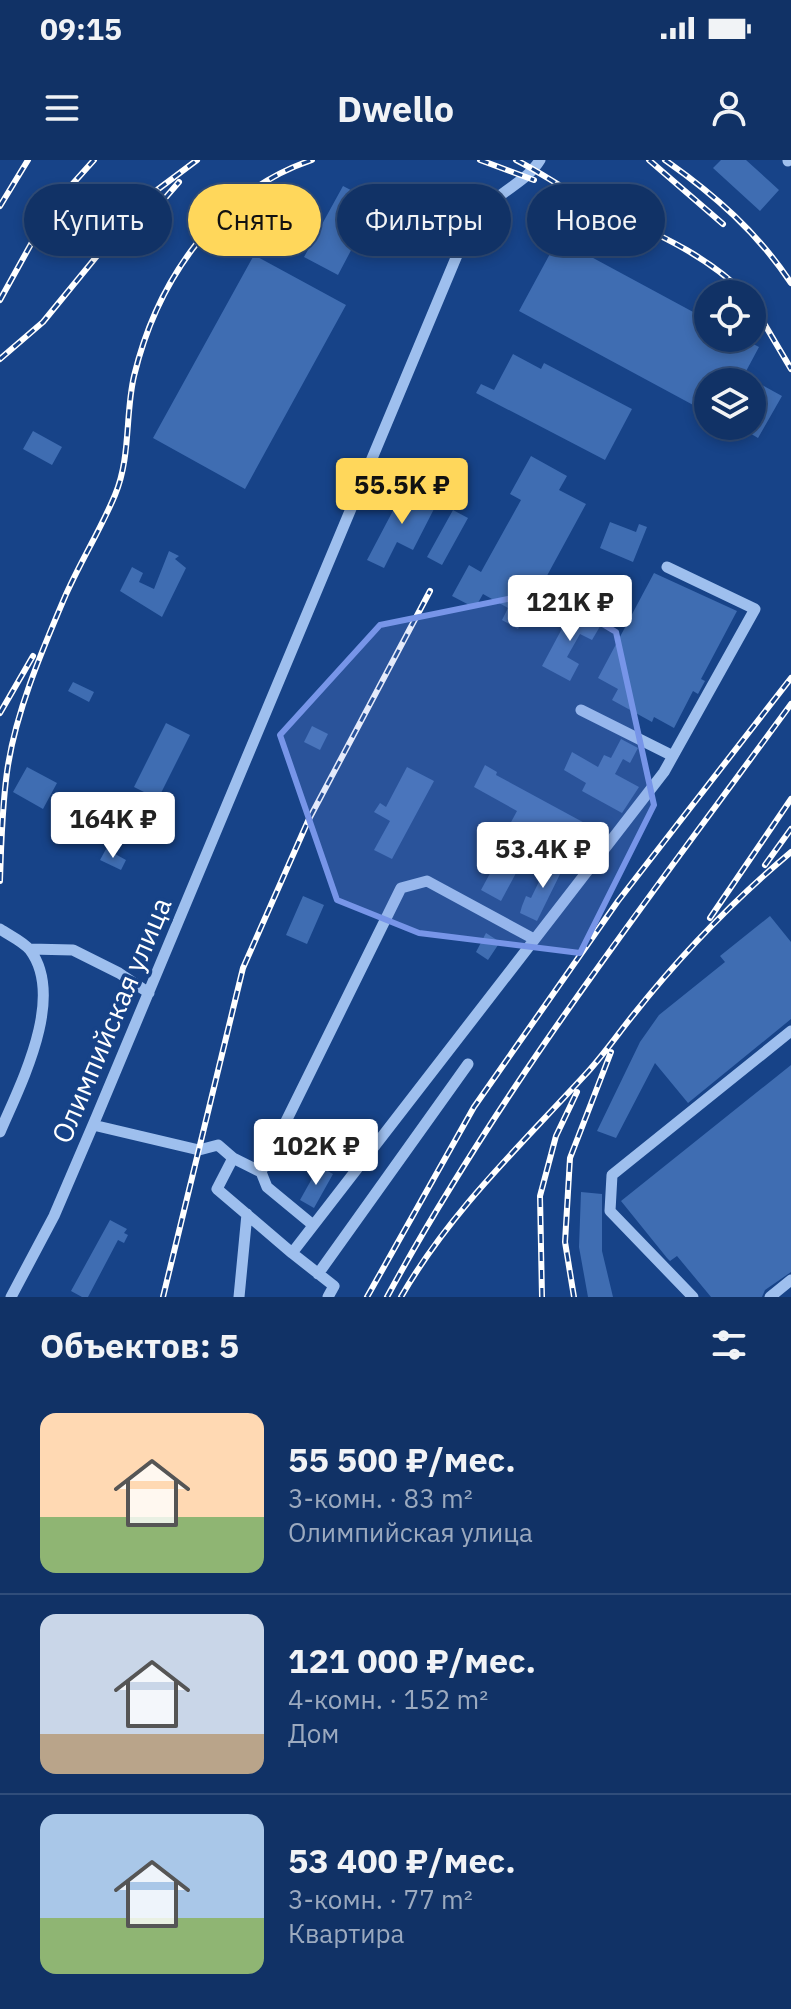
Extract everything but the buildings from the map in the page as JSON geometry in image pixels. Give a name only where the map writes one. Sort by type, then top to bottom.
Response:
[{"type":"street","name":"Олимпийская улица","points":[[11,1297],[54,1216],[93,1125],[458,253],[473,225],[495,200],[534,170],[540,160]]},
{"type":"street","points":[[292,1253],[673,756],[755,609],[667,567]]},
{"type":"street","points":[[581,710],[673,756]]},
{"type":"street","points":[[261,1172],[401,888],[427,881],[534,939]]},
{"type":"street","points":[[0,929],[30,949],[73,950],[119,973],[149,993]]},
{"type":"street","points":[[0,1132],[42,1018],[43,980],[30,949]]},
{"type":"street","points":[[693,1297],[610,1211],[612,1175],[791,1031]]},
{"type":"street","points":[[318,1274],[468,1064]]},
{"type":"street","points":[[93,1125],[199,1150],[218,1145],[233,1158],[261,1172],[267,1187],[313,1225]]},
{"type":"street","points":[[233,1158],[217,1189],[334,1286],[328,1297]]},
{"type":"street","points":[[239,1297],[247,1214]]},
{"type":"street","points":[[770,1297],[791,1280]]},
{"type":"highlighted area","points":[[547,591],[616,632],[654,805],[580,953],[419,933],[337,900],[280,735],[380,625]]},
{"type":"railway","points":[[0,206],[28,160]]},
{"type":"railway","points":[[0,300],[51,208],[94,160]]},
{"type":"railway","points":[[0,359],[43,322],[141,202],[197,160]]},
{"type":"railway","points":[[0,881],[5,786],[16,728],[55,620],[120,481],[134,376],[158,307],[175,274],[220,217],[247,194],[278,175],[312,160]]},
{"type":"railway","points":[[480,160],[534,180]]},
{"type":"railway","points":[[516,160],[577,195],[690,252],[730,280]]},
{"type":"railway","points":[[649,160],[723,224]]},
{"type":"railway","points":[[665,160],[734,216],[764,247],[791,283]]},
{"type":"railway","points":[[172,190],[179,182]]},
{"type":"railway","points":[[766,327],[791,369]]},
{"type":"railway","points":[[163,1297],[243,968],[308,821],[430,591]]},
{"type":"railway","points":[[0,713],[33,656]]},
{"type":"railway","points":[[367,1297],[474,1107],[618,901],[791,678]]},
{"type":"railway","points":[[387,1297],[431,1219],[528,1068],[631,921],[791,704]]},
{"type":"railway","points":[[710,918],[791,799]]},
{"type":"railway","points":[[765,865],[791,829]]},
{"type":"railway","points":[[401,1297],[463,1209],[591,1069],[670,971],[728,909],[791,852]]},
{"type":"railway","points":[[574,1297],[565,1242],[570,1158],[611,1052]]},
{"type":"railway","points":[[542,1297],[540,1196],[556,1136],[577,1092]]}]
